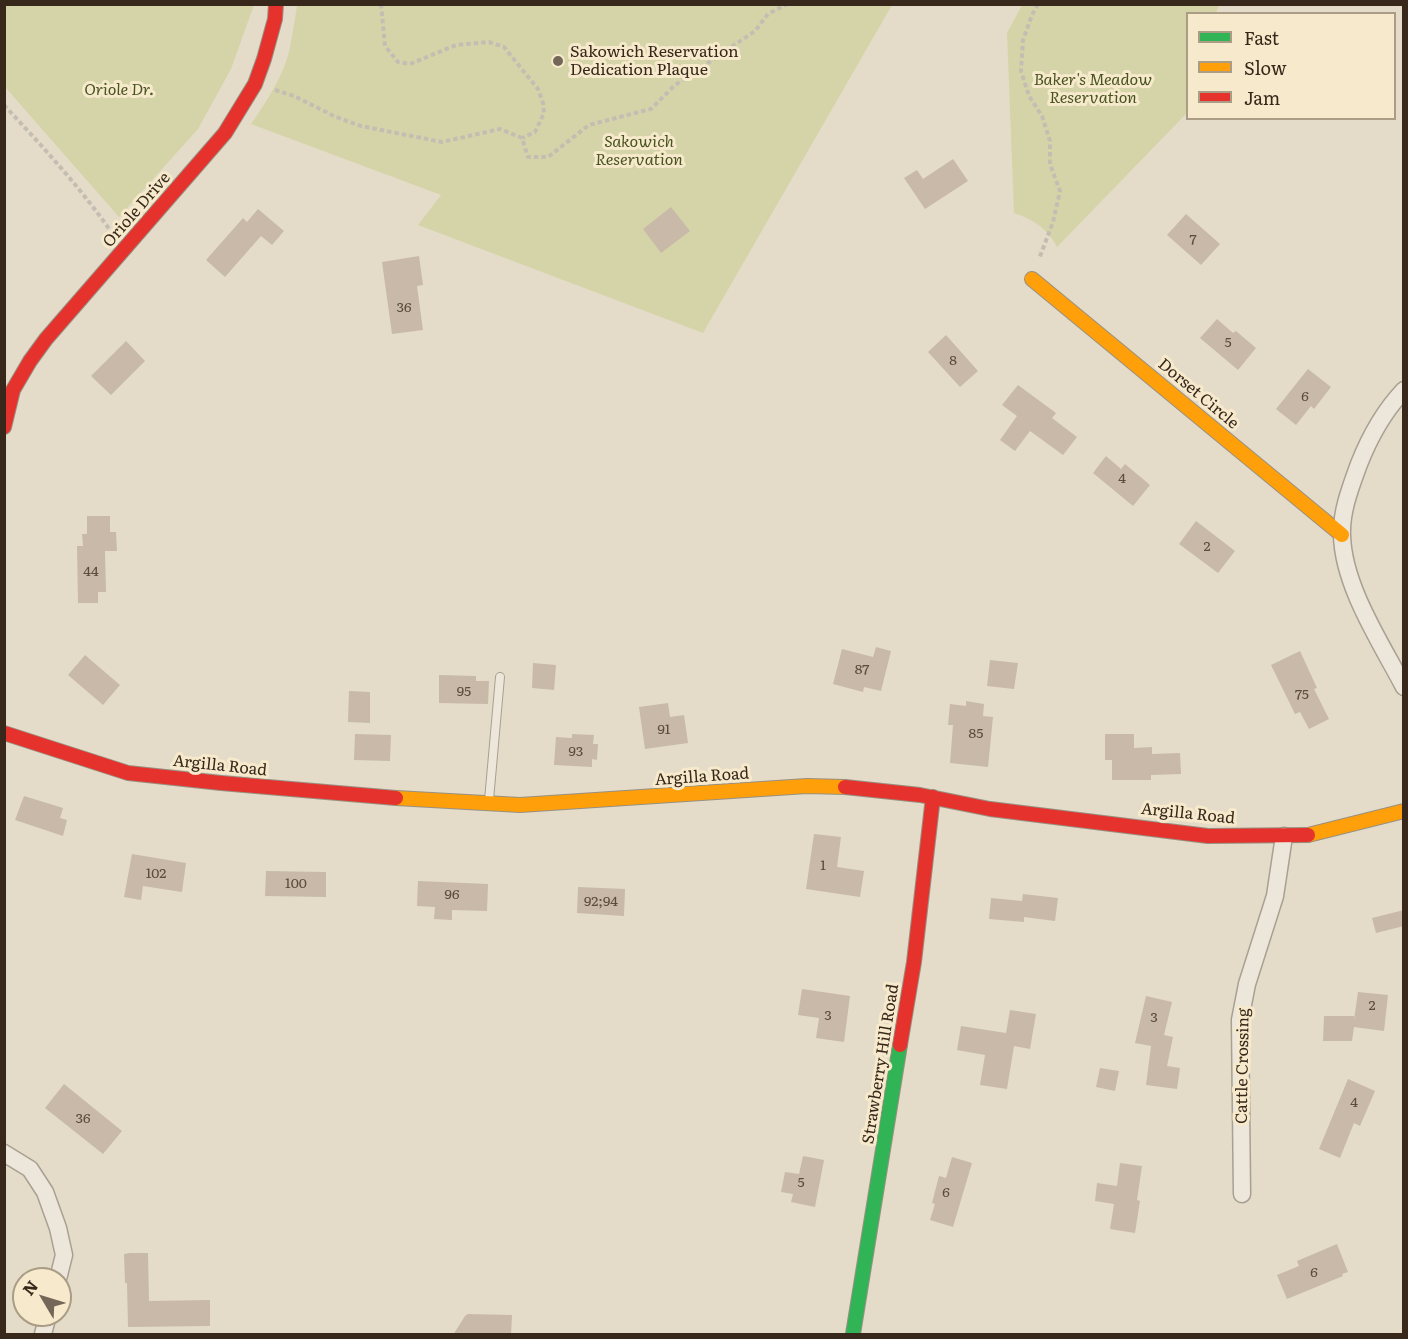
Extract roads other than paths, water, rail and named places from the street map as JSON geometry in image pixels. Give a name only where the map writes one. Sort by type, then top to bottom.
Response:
[{"type":"street","name":"Oriole Drive","points":[[4,427],[14,390],[30,361],[46,339],[225,134],[255,84],[275,19],[276,4]]},
{"type":"street","name":"Dorset Circle","points":[[1032,279],[1342,535]]},
{"type":"street","points":[[1404,390],[1377,423],[1365,449],[1345,508],[1342,535],[1346,562],[1364,612],[1404,687]]},
{"type":"street","name":"Argilla Road","points":[[4,733],[128,773],[367,796],[520,805],[807,786],[879,790],[933,797],[990,809],[1208,836],[1310,836],[1404,811]]},
{"type":"street","name":"Strawberry Hill Road","points":[[853,1335],[914,962],[933,797]]},
{"type":"street","name":"Cattle Crossing","points":[[1242,1194],[1240,1020],[1247,984],[1275,897],[1284,836]]},
{"type":"street","points":[[4,1153],[30,1169],[45,1192],[58,1228],[64,1255],[61,1267]]},
{"type":"lane","points":[[489,803],[500,677]]},
{"type":"place","name":"Sakowich Reservation Dedication Plaque","points":[[558,61]]},
{"type":"park label","name":"Baker's Meadow Reservation","points":[[1093,89]]},
{"type":"park label","name":"Oriole Dr.","points":[[119,90]]},
{"type":"park label","name":"Sakowich Reservation","points":[[639,151]]}]
